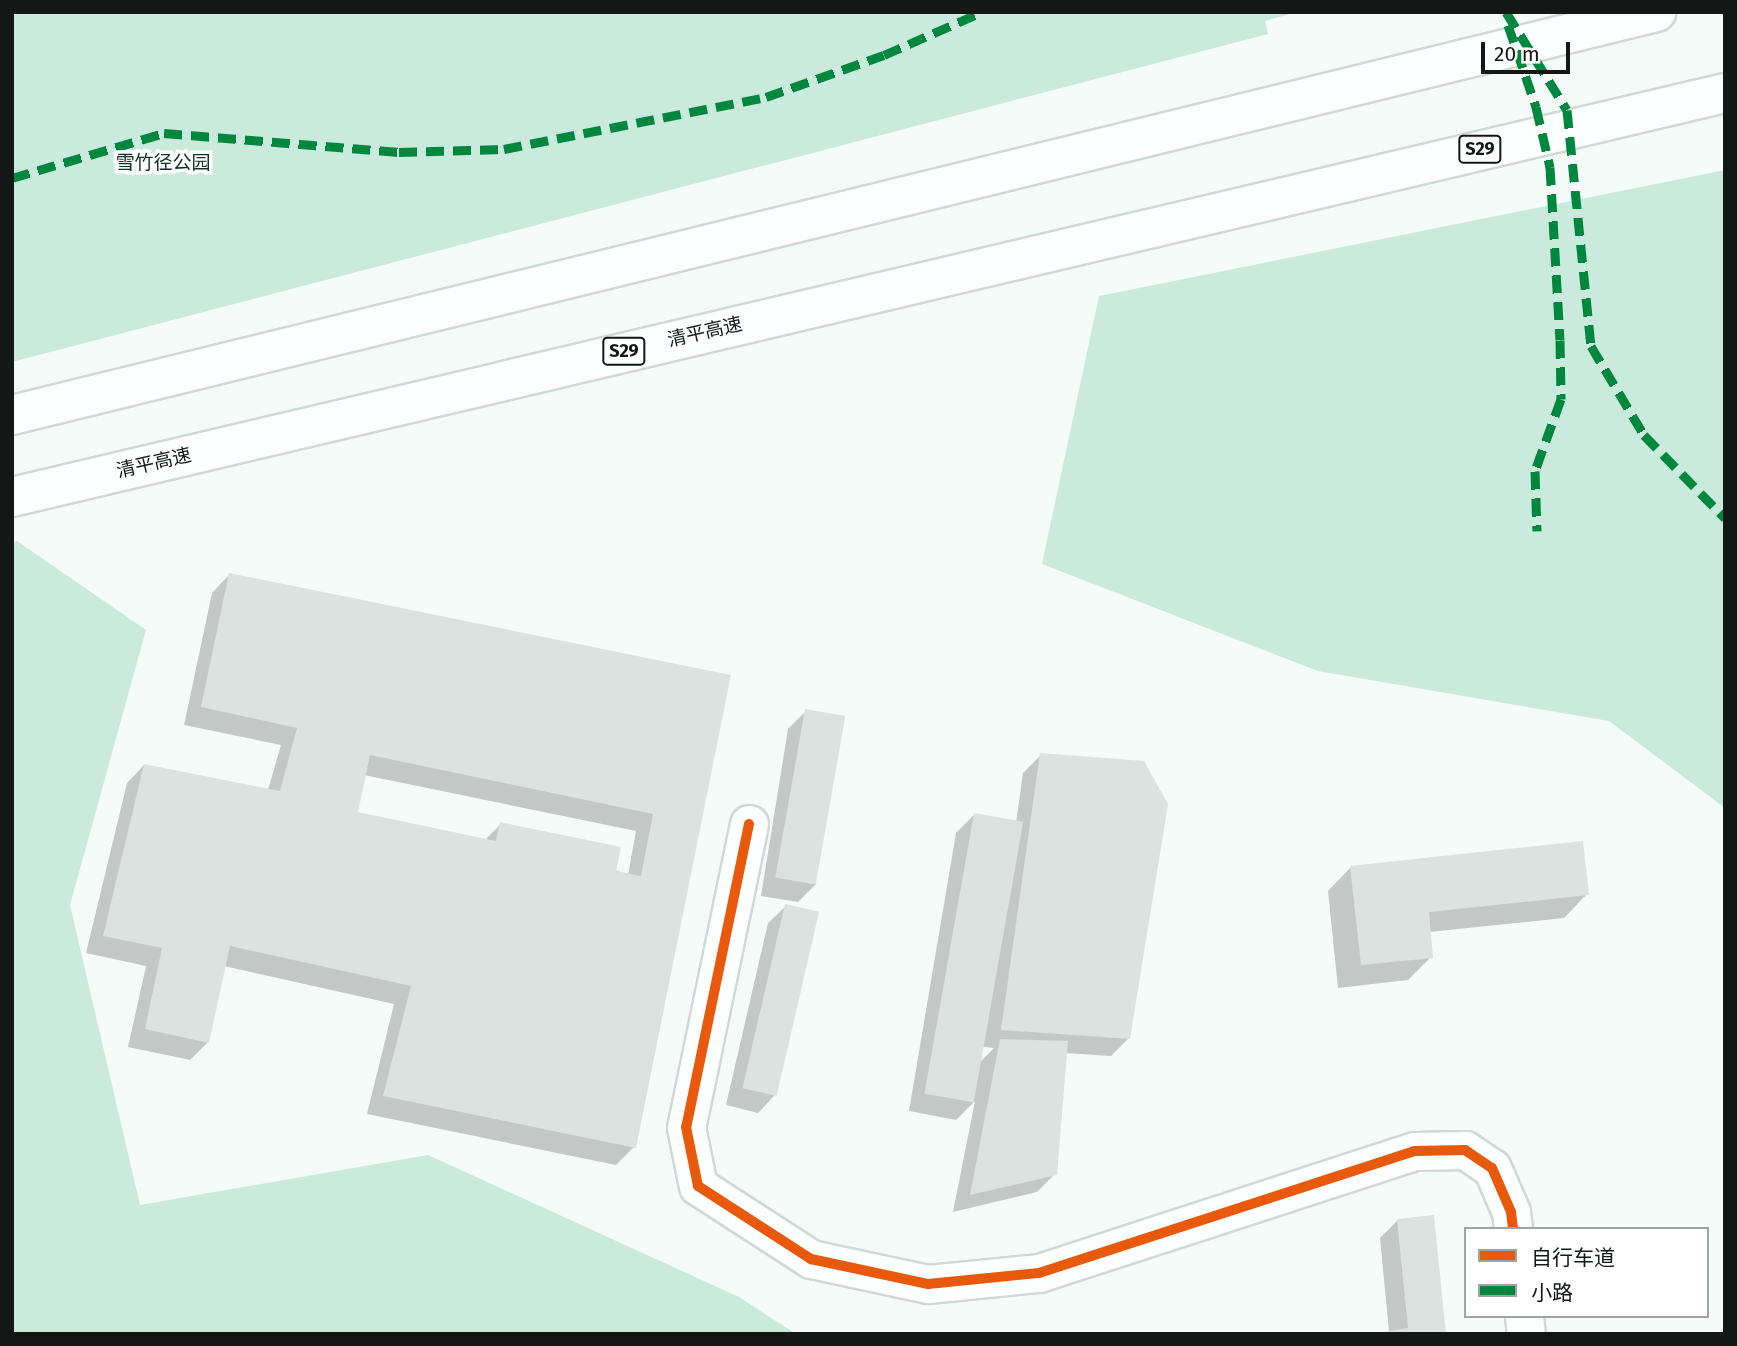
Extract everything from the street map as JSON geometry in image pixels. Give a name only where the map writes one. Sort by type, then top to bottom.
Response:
[{"type":"highway","points":[[12,415],[1220,122],[1656,12]]},
{"type":"highway","name":"清平高速","points":[[12,497],[1235,206],[1725,93]]},
{"type":"street","points":[[749,824],[686,1127],[698,1186],[811,1259],[928,1284],[1039,1273],[1415,1151],[1465,1150],[1492,1168],[1511,1212],[1513,1227]]},
{"type":"green space","name":"雪竹径公园","points":[[12,12],[1297,12],[1265,21],[1268,34],[12,362]]},
{"type":"green space","points":[[1725,170],[1725,808],[1609,721],[1318,671],[1042,564],[1099,296]]},
{"type":"green space","points":[[17,541],[146,630],[70,905],[140,1205],[428,1155],[739,1297],[796,1334],[12,1334],[12,542]]},
{"type":"building","points":[[229,573],[731,675],[636,1148],[383,1096],[411,986],[230,946],[209,1043],[145,1029],[162,948],[103,936],[144,764],[280,791],[297,728],[201,707]],"holes":[[[370,755],[653,814],[641,876],[616,871],[621,847],[500,822],[496,841],[358,812]]]},
{"type":"building","points":[[805,709],[845,716],[816,885],[775,877]]},
{"type":"building","points":[[1040,753],[1144,761],[1168,804],[1130,1039],[1001,1030]]},
{"type":"building","points":[[974,813],[1023,822],[974,1102],[925,1094]]},
{"type":"building","points":[[1583,841],[1589,895],[1429,912],[1433,958],[1361,965],[1350,866]]},
{"type":"building","points":[[785,904],[819,912],[777,1096],[742,1088]]},
{"type":"building","points":[[1000,1039],[1068,1041],[1057,1175],[970,1195]]},
{"type":"building","points":[[1434,1215],[1446,1334],[1371,1334],[1408,1328],[1397,1219]]},
{"type":"marked path","points":[[12,178],[164,133],[399,152],[504,149],[766,97],[884,55],[982,12]]},
{"type":"marked path","points":[[1506,12],[1567,110],[1591,346],[1644,435],[1725,518]]},
{"type":"marked path","points":[[1508,25],[1536,107],[1550,167],[1560,340],[1561,399],[1535,471],[1537,531]]},
{"type":"cycle path","points":[[749,824],[686,1127],[698,1186],[811,1259],[928,1284],[1039,1273],[1415,1151],[1465,1150],[1492,1168],[1511,1212],[1513,1227]]}]
